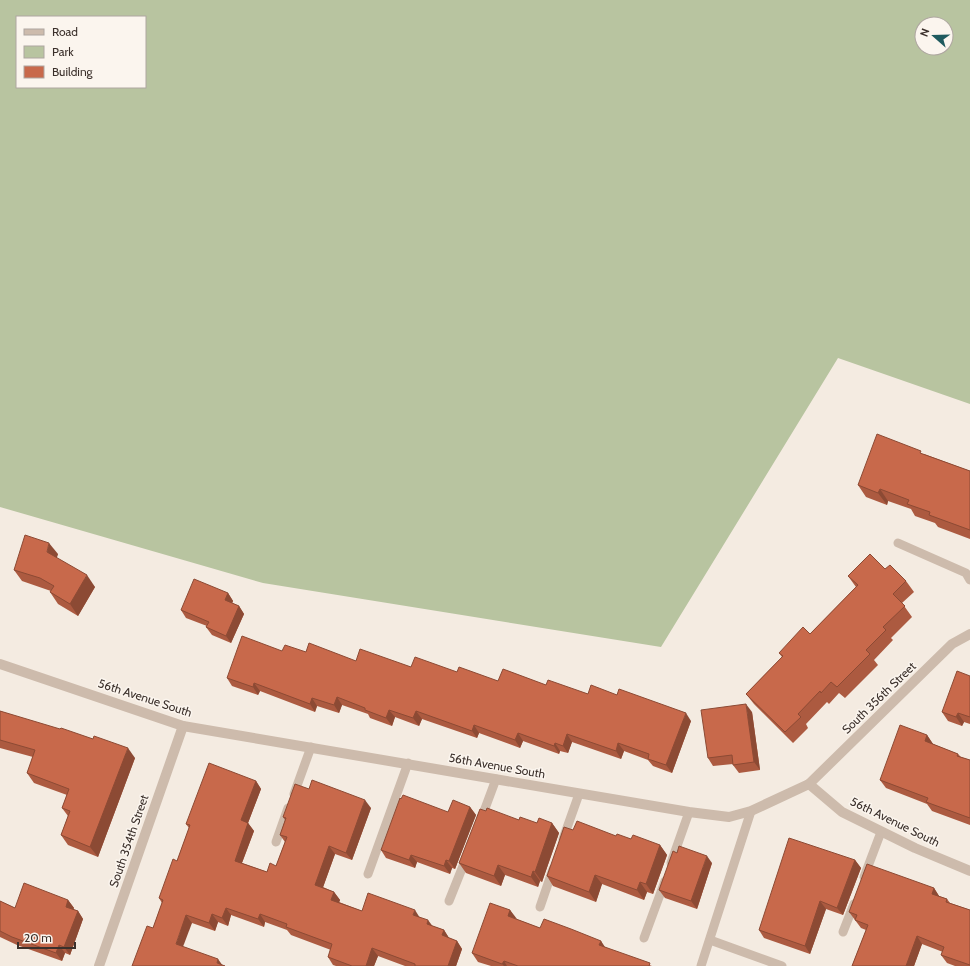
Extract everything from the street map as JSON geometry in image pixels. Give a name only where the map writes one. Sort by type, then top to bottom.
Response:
[{"type":"street","name":"South 356th Street","points":[[809,784],[952,644],[970,634]]},
{"type":"street","name":"56th Avenue South","points":[[0,664],[183,726],[408,763],[689,812],[729,817],[751,811],[809,784],[842,812],[915,848],[970,871]]},
{"type":"street","name":"South 354th Street","points":[[99,966],[183,726]]},
{"type":"lane","points":[[898,543],[966,573],[970,580]]},
{"type":"lane","points":[[276,842],[311,747]]},
{"type":"lane","points":[[368,874],[408,763]]},
{"type":"lane","points":[[477,829],[496,779]]},
{"type":"lane","points":[[561,846],[579,794]]},
{"type":"lane","points":[[701,966],[751,811]]},
{"type":"lane","points":[[644,938],[689,812]]},
{"type":"lane","points":[[843,932],[881,832]]},
{"type":"lane","points":[[449,901],[471,844]]},
{"type":"lane","points":[[540,907],[555,862]]},
{"type":"lane","points":[[710,940],[782,966]]},
{"type":"green space","points":[[0,0],[970,0],[970,404],[838,358],[661,647],[263,583],[0,507]]},
{"type":"building","points":[[877,434],[921,451],[920,453],[970,471],[970,530],[929,515],[930,512],[907,504],[909,500],[880,489],[878,493],[858,485]]},
{"type":"building","points":[[25,535],[49,543],[47,552],[87,575],[70,604],[50,592],[54,586],[40,578],[14,570]]},
{"type":"building","points":[[870,554],[885,569],[890,565],[906,581],[893,594],[905,606],[883,627],[886,630],[866,650],[870,654],[837,687],[831,682],[821,693],[820,691],[798,714],[801,717],[785,732],[746,694],[783,656],[779,653],[803,627],[810,634],[858,585],[848,576]]},
{"type":"building","points":[[194,579],[228,593],[225,600],[239,606],[226,636],[206,627],[209,622],[181,610]]},
{"type":"building","points":[[242,636],[282,651],[285,645],[306,652],[309,643],[356,661],[360,649],[411,667],[415,657],[457,672],[459,667],[498,681],[503,669],[546,685],[548,680],[588,694],[591,685],[617,695],[619,689],[686,713],[666,765],[648,759],[649,754],[618,743],[616,751],[567,734],[563,746],[555,743],[554,746],[518,733],[515,740],[474,725],[472,731],[416,711],[413,718],[389,710],[386,718],[337,697],[334,705],[312,698],[310,704],[254,683],[253,687],[227,678]]},
{"type":"building","points":[[957,671],[970,676],[970,717],[958,713],[956,717],[942,712]]},
{"type":"building","points":[[746,704],[754,762],[733,765],[732,755],[708,758],[701,710]]},
{"type":"building","points":[[0,711],[60,729],[61,728],[93,739],[94,736],[128,748],[90,847],[61,835],[70,811],[62,808],[69,789],[27,773],[35,750],[0,740]]},
{"type":"building","points":[[900,725],[927,735],[925,741],[958,754],[957,756],[970,760],[970,818],[926,802],[928,798],[880,780]]},
{"type":"building","points":[[209,763],[256,781],[241,820],[248,823],[235,861],[267,872],[270,863],[276,866],[287,837],[280,835],[286,818],[283,817],[295,784],[309,789],[312,780],[365,800],[346,853],[329,846],[315,885],[334,892],[331,900],[362,911],[368,893],[415,910],[413,915],[428,920],[427,924],[444,930],[442,935],[457,941],[448,966],[415,966],[415,964],[372,948],[366,966],[352,966],[328,957],[332,944],[286,927],[287,924],[260,914],[258,919],[226,908],[222,918],[212,914],[209,923],[186,915],[176,944],[218,959],[217,963],[225,966],[132,966],[147,926],[153,928],[163,900],[159,898],[173,859],[177,861],[190,825],[186,824]]},
{"type":"building","points":[[403,795],[448,812],[453,800],[470,807],[449,861],[446,860],[444,866],[411,855],[409,860],[381,850],[400,798],[401,799]]},
{"type":"building","points":[[487,808],[519,820],[520,817],[537,823],[539,818],[552,823],[535,872],[533,871],[531,877],[498,865],[494,876],[459,863],[480,809],[486,811]]},
{"type":"building","points":[[577,821],[616,836],[617,834],[631,839],[633,835],[660,845],[646,884],[640,882],[637,890],[595,875],[589,892],[547,876],[564,827],[573,830]]},
{"type":"building","points":[[789,838],[855,860],[837,908],[820,901],[805,946],[759,930]]},
{"type":"building","points":[[679,846],[707,856],[691,901],[659,890],[673,851],[677,853]]},
{"type":"building","points":[[867,864],[934,888],[932,894],[947,899],[946,902],[970,910],[970,965],[941,955],[944,947],[917,936],[906,966],[852,966],[868,925],[855,920],[857,915],[849,912]]},
{"type":"building","points":[[24,883],[68,900],[66,907],[78,911],[64,947],[59,945],[56,953],[0,931],[0,901],[15,908]]},
{"type":"building","points":[[490,903],[510,910],[508,916],[540,928],[544,919],[571,929],[601,941],[599,945],[650,963],[649,966],[518,966],[504,961],[502,964],[472,953]]}]
